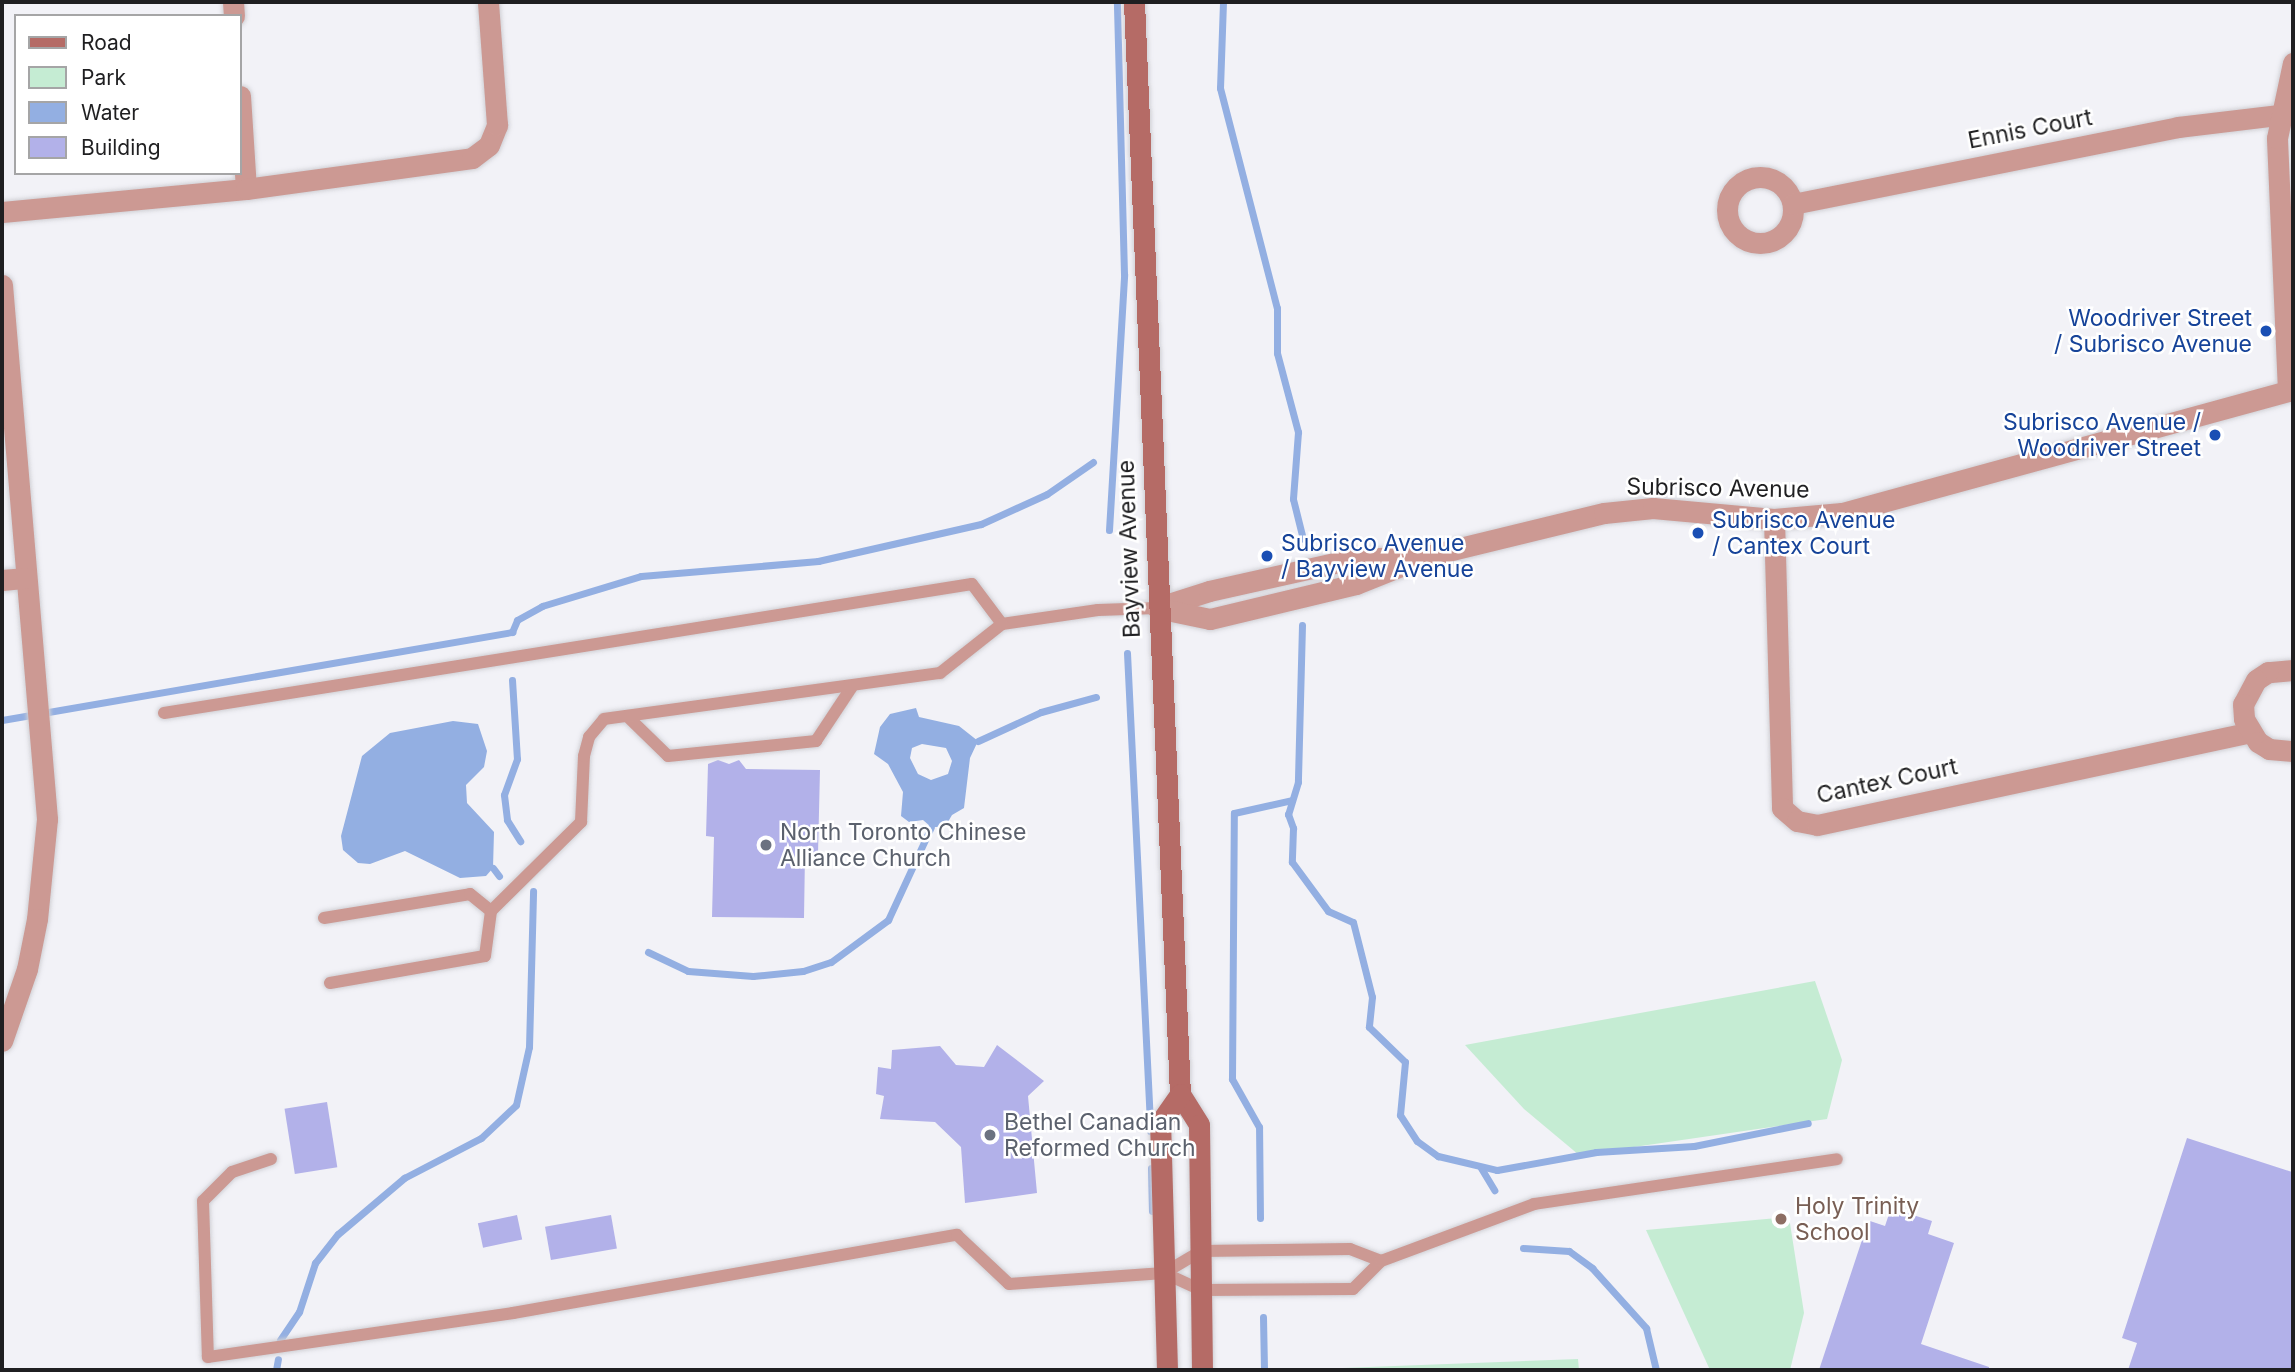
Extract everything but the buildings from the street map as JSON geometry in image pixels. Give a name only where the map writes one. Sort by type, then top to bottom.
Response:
[{"type":"main road","name":"Bayview Avenue","points":[[1134,2],[1157,608],[1180,1094],[1199,1125],[1202,1370]]},
{"type":"main road","points":[[1167,1370],[1160,1123],[1180,1094]]},
{"type":"street","points":[[2,212],[246,189],[462,161],[482,153],[493,139],[497,122],[488,2]]},
{"type":"street","points":[[2290,390],[2279,115],[2293,63]]},
{"type":"street","name":"Ennis Court","points":[[1793,204],[2178,127],[2279,115]]},
{"type":"street","points":[[242,127],[246,189]]},
{"type":"street","points":[[2,285],[47,818],[37,919],[27,969],[2,1041]]},
{"type":"street","name":"Subrisco Avenue","points":[[1157,608],[1209,591],[1352,559],[1423,557],[1628,510],[1653,508],[1774,519],[1842,513],[2290,390]]},
{"type":"street","name":"Cantex Court","points":[[1774,519],[1783,808],[1797,821],[1817,825],[2249,732]]},
{"type":"street","points":[[2,580],[26,578]]},
{"type":"street","points":[[2293,670],[2268,672],[2247,691],[2243,712],[2249,732],[2269,749],[2293,751]]},
{"type":"lane","points":[[164,713],[972,584],[1002,624]]},
{"type":"lane","points":[[330,983],[485,956],[491,911],[581,822],[584,756],[589,737],[604,719],[940,673],[1002,624],[1098,610],[1157,608]]},
{"type":"lane","points":[[627,716],[668,756],[816,741],[853,685]]},
{"type":"lane","points":[[324,918],[470,894],[491,911]]},
{"type":"lane","points":[[271,1159],[232,1172],[203,1201],[208,1357],[513,1313],[957,1235],[1009,1284],[1164,1273],[1201,1251],[1350,1249],[1381,1261]]},
{"type":"lane","points":[[1164,1273],[1201,1290],[1353,1289],[1381,1261],[1535,1204],[1837,1159]]},
{"type":"green space","points":[[1815,981],[1842,1060],[1827,1119],[1579,1155],[1524,1109],[1465,1045]]},
{"type":"green space","points":[[1789,1217],[1804,1313],[1790,1370],[1710,1370],[1646,1230]]},
{"type":"green space","points":[[1578,1359],[1579,1370],[1316,1370],[1316,1369]]},
{"type":"water","points":[[916,708],[919,717],[959,726],[978,741],[970,758],[964,808],[952,815],[945,827],[931,827],[923,820],[909,822],[901,816],[903,792],[888,764],[874,754],[880,727],[890,714]],"holes":[[[922,744],[946,748],[952,761],[948,774],[931,780],[918,774],[910,758],[912,748]]]},
{"type":"water","points":[[453,721],[478,724],[487,751],[484,767],[466,785],[467,803],[494,832],[493,868],[486,876],[460,878],[405,851],[370,864],[358,863],[343,850],[341,836],[362,756],[390,733]]},
{"type":"waterway","points":[[1109,530],[1124,274],[1117,2]]},
{"type":"waterway","points":[[1223,2],[1220,88],[1277,308],[1277,353],[1298,432],[1293,499],[1303,539]]},
{"type":"waterway","points":[[2,720],[512,632],[517,620],[542,606],[641,576],[818,561],[981,524],[1047,494],[1093,462]]},
{"type":"waterway","points":[[1302,625],[1298,782],[1288,814],[1293,828],[1292,862],[1328,911],[1353,922],[1372,997],[1369,1027],[1405,1062],[1400,1115],[1417,1141],[1438,1156],[1497,1170],[1596,1152],[1694,1146],[1808,1123]]},
{"type":"waterway","points":[[1127,653],[1150,1131]]},
{"type":"waterway","points":[[512,680],[517,759],[504,795],[507,820],[520,841]]},
{"type":"waterway","points":[[978,741],[1041,712],[1096,697]]},
{"type":"waterway","points":[[1260,1218],[1259,1127],[1232,1079],[1234,813],[1292,800]]},
{"type":"waterway","points":[[648,952],[688,971],[753,976],[803,971],[831,962],[888,920],[931,827]]},
{"type":"waterway","points":[[493,868],[499,876]]},
{"type":"waterway","points":[[280,1340],[299,1312],[315,1263],[338,1234],[404,1178],[481,1138],[516,1105],[529,1047],[533,891]]},
{"type":"waterway","points":[[1151,1168],[1152,1211]]},
{"type":"waterway","points":[[1481,1168],[1494,1190]]},
{"type":"waterway","points":[[1523,1248],[1569,1251],[1592,1268],[1646,1328],[1656,1370]]},
{"type":"waterway","points":[[1263,1317],[1264,1370]]},
{"type":"waterway","points":[[276,1370],[278,1359]]},
{"type":"place","name":"Woodriver Street / Subrisco Avenue","points":[[2266,331]]},
{"type":"place","name":"Subrisco Avenue / Woodriver Street","points":[[2215,435]]},
{"type":"place","name":"Subrisco Avenue / Cantex Court","points":[[1698,533]]},
{"type":"place","name":"Subrisco Avenue / Bayview Avenue","points":[[1267,556]]},
{"type":"place","name":"North Toronto Chinese Alliance Church","points":[[766,845]]},
{"type":"place","name":"Bethel Canadian Reformed Church","points":[[990,1135]]},
{"type":"place","name":"Holy Trinity School","points":[[1781,1219]]}]
